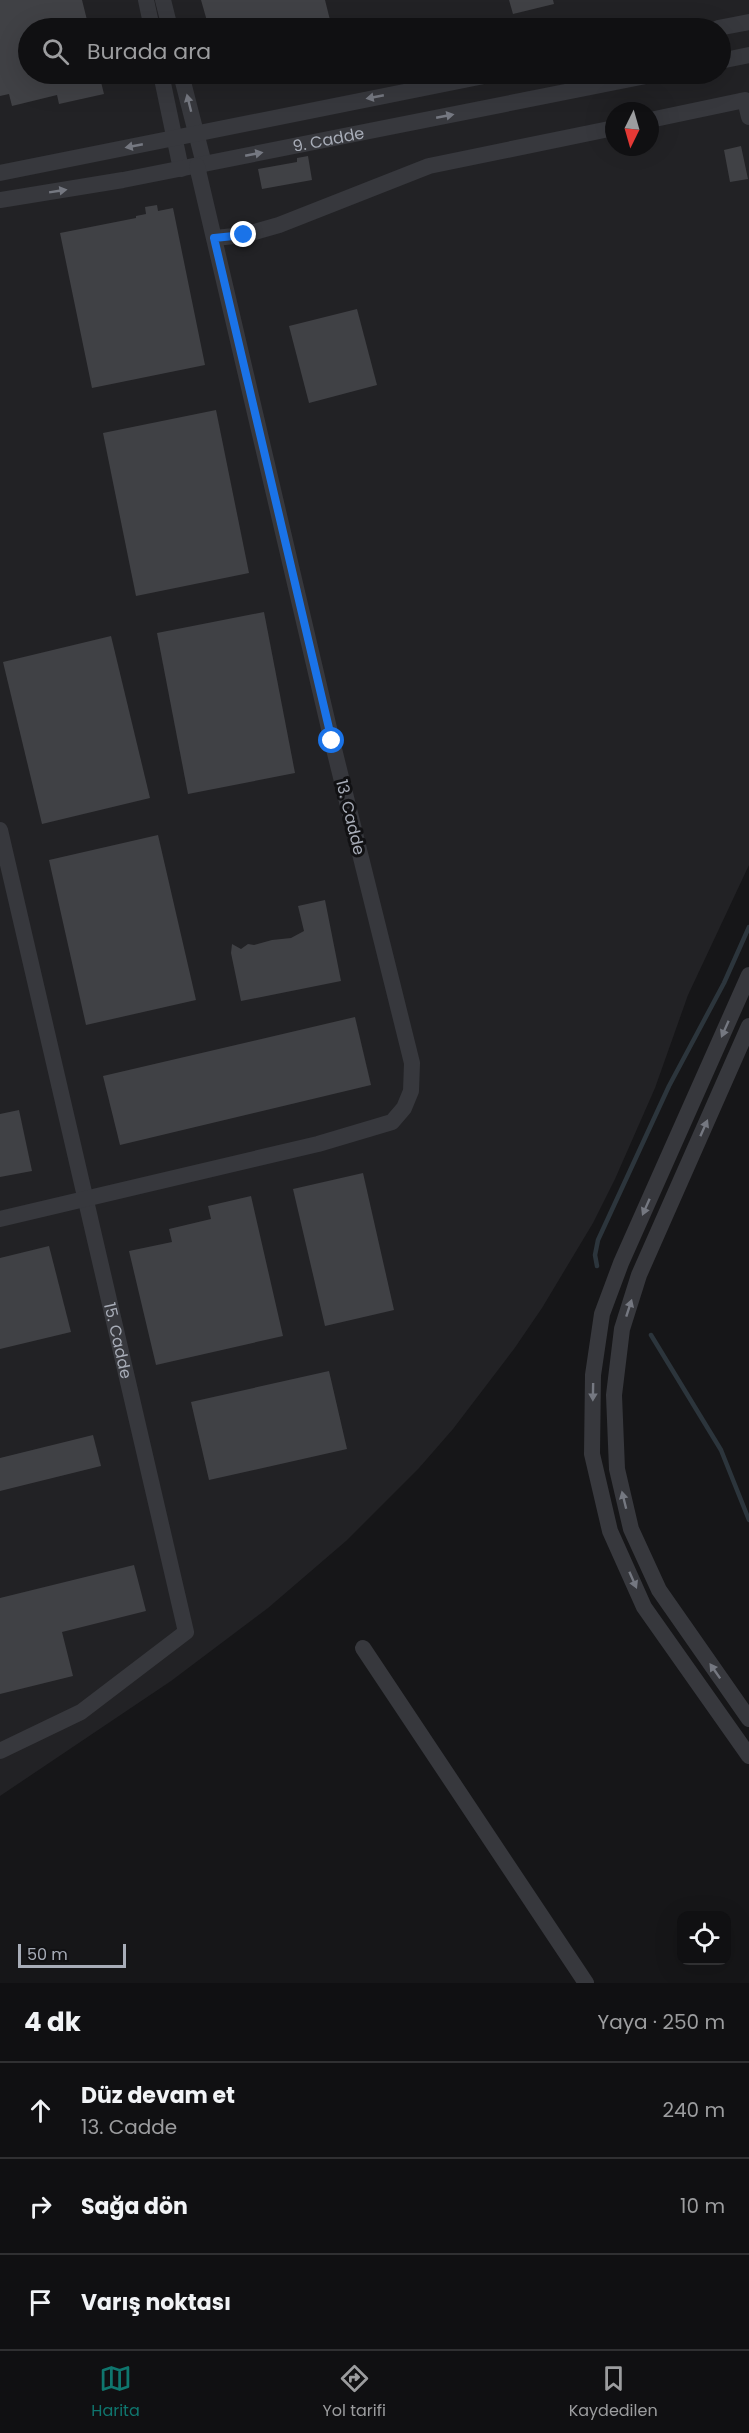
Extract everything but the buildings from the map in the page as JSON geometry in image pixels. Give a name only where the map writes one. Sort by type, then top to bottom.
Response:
[{"type":"street","points":[[146,0],[150,18]]},
{"type":"street","points":[[163,0],[168,18]]},
{"type":"street","points":[[731,25],[749,22]]},
{"type":"street","points":[[731,58],[749,55]]},
{"type":"street","points":[[163,84],[174,138],[194,166]]},
{"type":"street","points":[[184,84],[196,133],[194,166]]},
{"type":"street","name":"9. Cadde","points":[[0,173],[443,84]]},
{"type":"street","name":"9. Cadde","points":[[0,200],[194,166],[606,84]]},
{"type":"street","points":[[659,118],[745,100],[749,117]]},
{"type":"street","points":[[214,238],[244,235],[279,225],[429,166],[605,130]]},
{"type":"street","name":"13. Cadde","points":[[0,1219],[318,1144],[392,1122],[404,1108],[413,1082],[412,1064],[332,741],[214,238],[194,166]]},
{"type":"street","name":"15. Cadde","points":[[0,830],[186,1632],[81,1712],[0,1751]]},
{"type":"street","points":[[749,975],[621,1263],[602,1314],[593,1375],[592,1454],[610,1531],[645,1607],[749,1756]]},
{"type":"street","points":[[749,1026],[639,1275],[622,1329],[614,1395],[617,1469],[631,1529],[659,1590],[749,1719]]},
{"type":"street","points":[[363,1648],[586,1983]]},
{"type":"shaded area","points":[[0,0],[749,0],[749,865],[688,995],[655,1088],[615,1179],[593,1223],[542,1308],[453,1429],[419,1468],[346,1541],[268,1608],[171,1681],[0,1796]]},
{"type":"waterway","points":[[597,1266],[595,1255],[598,1240],[669,1086],[724,983],[749,927]]},
{"type":"waterway","points":[[651,1335],[721,1450],[749,1520]]},
{"type":"route","points":[[244,235],[214,238],[332,741]]}]
